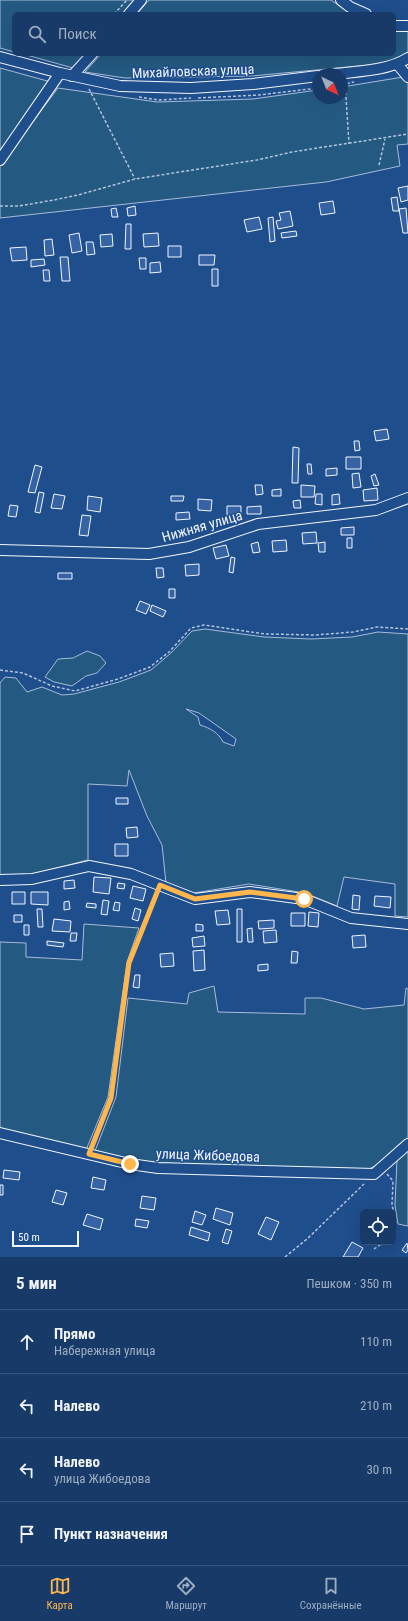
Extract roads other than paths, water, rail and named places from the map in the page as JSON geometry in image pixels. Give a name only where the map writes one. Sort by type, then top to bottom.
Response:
[{"type":"street","points":[[131,12],[142,0]]},
{"type":"street","points":[[341,0],[350,7],[361,12]]},
{"type":"street","points":[[396,26],[408,26]]},
{"type":"street","points":[[72,76],[90,56]]},
{"type":"street","name":"Михайловская улица","points":[[0,57],[72,76],[120,86],[191,88],[253,84],[312,77]]},
{"type":"street","points":[[348,72],[398,65],[408,58]]},
{"type":"street","points":[[398,65],[408,77]]},
{"type":"street","points":[[0,160],[60,73]]},
{"type":"street","name":"Нижняя улица","points":[[0,550],[149,554],[189,547],[258,524],[376,510],[408,498]]},
{"type":"street","points":[[0,880],[32,879],[89,866],[131,874],[195,899],[250,892],[304,899],[351,918],[408,924]]},
{"type":"street","name":"улица Жибоедова","points":[[0,1133],[89,1154],[158,1168],[374,1174],[408,1144]]}]
